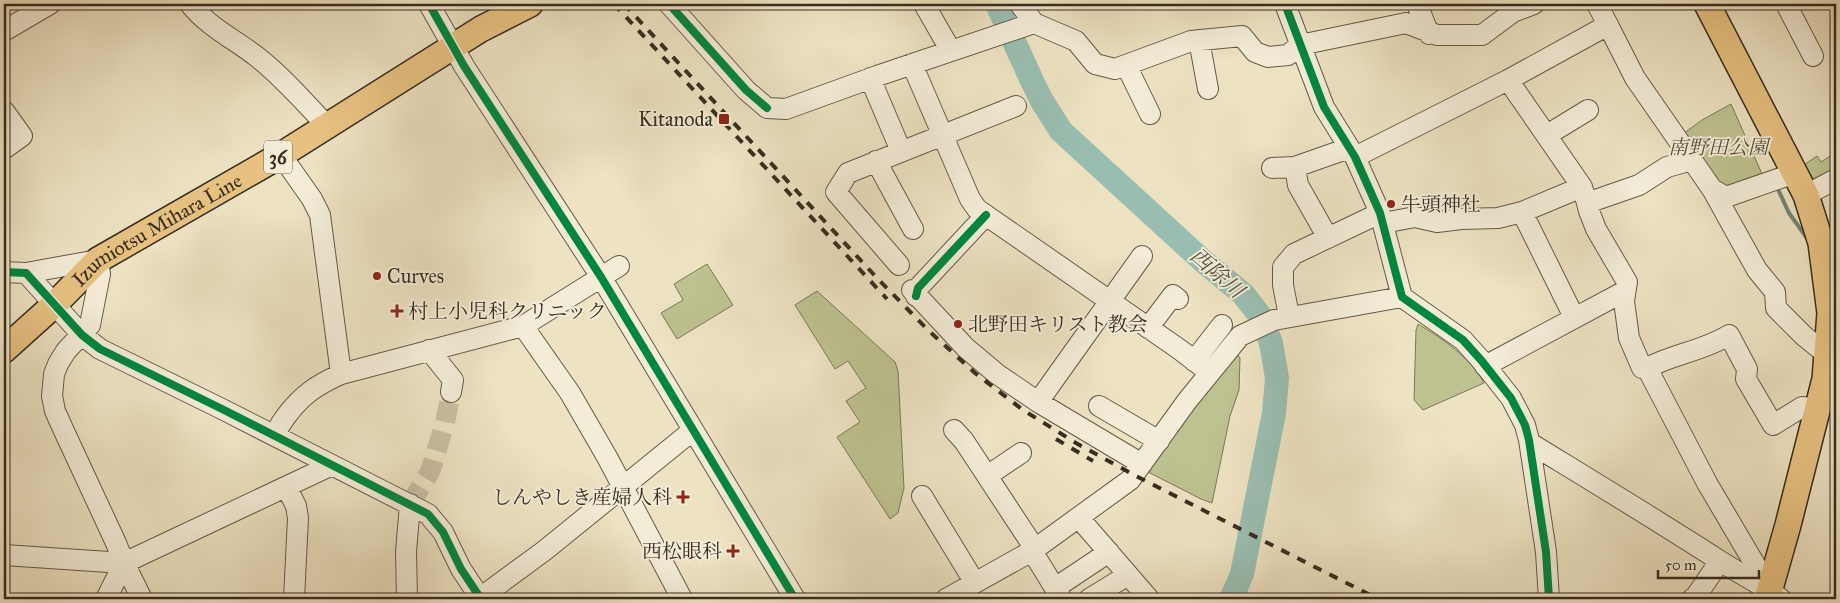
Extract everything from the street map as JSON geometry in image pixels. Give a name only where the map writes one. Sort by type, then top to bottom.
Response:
[{"type":"main road","name":"Izumiotsu Mihara Line","points":[[4,350],[54,305],[98,260],[282,156],[481,29],[530,4]]},
{"type":"main road","points":[[1707,4],[1806,195],[1821,243],[1830,313],[1832,358],[1825,378],[1772,596]]},
{"type":"street","points":[[190,4],[198,14],[256,56],[278,75],[328,127]]},
{"type":"street","points":[[429,4],[453,47],[601,277],[692,431],[795,599]]},
{"type":"street","points":[[669,4],[746,90],[768,108],[786,109],[870,78],[1030,24],[1076,41],[1095,64],[1115,69],[1191,41],[1242,36],[1255,52],[1268,57],[1288,55],[1300,45],[1406,24],[1430,34],[1482,35],[1511,8],[1534,4]]},
{"type":"street","points":[[924,4],[951,50]]},
{"type":"street","points":[[1020,4],[1030,24]]},
{"type":"street","points":[[1285,4],[1324,107],[1352,153],[1382,218],[1402,297],[1463,340],[1511,398],[1525,425],[1530,442],[1546,552],[1549,599]]},
{"type":"street","points":[[1417,4],[1430,34]]},
{"type":"street","points":[[1598,4],[1635,78],[1712,189],[1758,270],[1775,292],[1776,308],[1804,336],[1832,358]]},
{"type":"street","points":[[1786,4],[1813,56]]},
{"type":"street","points":[[4,31],[38,7]]},
{"type":"street","points":[[1272,168],[1295,167],[1352,153],[1508,80],[1608,25]]},
{"type":"street","points":[[1199,40],[1208,89]]},
{"type":"street","points":[[912,64],[970,199],[977,209],[1201,367]]},
{"type":"street","points":[[1126,65],[1150,114]]},
{"type":"street","points":[[870,78],[901,150]]},
{"type":"street","points":[[1508,80],[1547,135],[1584,195],[1588,212],[1596,229],[1627,282],[1624,301],[1629,338],[1642,368],[1647,368],[1663,359],[1714,344],[1728,335],[1748,369],[1746,379],[1773,425],[1802,407],[1818,409]]},
{"type":"street","points":[[899,265],[836,192],[848,173],[901,150],[1016,106]]},
{"type":"street","points":[[1547,135],[1588,110]]},
{"type":"street","points":[[4,111],[22,136],[4,149]]},
{"type":"street","points":[[282,156],[312,199],[320,215],[340,374]]},
{"type":"street","points":[[1281,318],[1283,267],[1294,254],[1328,238],[1382,218],[1415,217],[1437,222],[1498,218],[1584,195],[1617,194],[1639,185],[1667,167],[1692,160]]},
{"type":"street","points":[[876,161],[913,229]]},
{"type":"street","points":[[1295,167],[1298,186],[1328,238]]},
{"type":"street","points":[[1712,189],[1726,197],[1795,173]]},
{"type":"street","points":[[1806,195],[1836,178]]},
{"type":"street","points":[[1522,212],[1574,317]]},
{"type":"street","points":[[986,215],[914,293],[966,348],[997,374],[1038,402],[1142,464]]},
{"type":"street","points":[[1038,402],[1142,256]]},
{"type":"street","points":[[4,272],[26,273],[98,260],[100,274],[90,325],[66,351],[58,364],[54,374],[52,396],[55,411],[116,542],[124,564],[142,599]]},
{"type":"street","points":[[275,436],[277,428],[298,400],[315,386],[340,374],[522,326],[619,266]]},
{"type":"street","points":[[26,273],[82,335],[100,348],[428,514],[437,523],[461,570],[480,598],[544,551],[692,431]]},
{"type":"street","points":[[1485,366],[1625,291]]},
{"type":"street","points":[[1148,328],[1172,295],[1178,299]]},
{"type":"street","points":[[1201,367],[1240,336],[1281,318],[1402,297]]},
{"type":"street","points":[[946,599],[1034,550],[1130,480],[1186,401],[1222,325]]},
{"type":"street","points":[[522,326],[570,393],[607,457],[682,599]]},
{"type":"street","points":[[429,350],[453,380],[450,392]]},
{"type":"street","points":[[1647,368],[1707,483],[1772,596]]},
{"type":"street","points":[[1099,406],[1159,441]]},
{"type":"street","points":[[954,430],[964,441],[1034,550],[1058,594],[1109,552]]},
{"type":"street","points":[[1530,442],[1626,500],[1772,596]]},
{"type":"street","points":[[987,476],[1021,453]]},
{"type":"street","points":[[4,556],[124,564],[332,465]]},
{"type":"street","points":[[287,488],[296,506],[298,518],[294,599]]},
{"type":"street","points":[[922,496],[975,583]]},
{"type":"street","points":[[407,599],[406,552],[410,504]]},
{"type":"street","points":[[1079,518],[1149,599]]},
{"type":"street","points":[[1692,599],[1720,561]]},
{"type":"street","points":[[106,599],[124,564]]},
{"type":"street","points":[[1089,599],[1128,575]]},
{"type":"green space","name":"南野田公園","points":[[1731,104],[1766,183],[1726,197],[1680,136],[1702,120]]},
{"type":"green space","points":[[1836,152],[1836,169],[1814,183],[1804,165],[1817,156],[1821,162]]},
{"type":"green space","points":[[707,264],[733,305],[677,339],[661,313],[683,300],[674,284]]},
{"type":"green space","points":[[817,291],[895,362],[898,371],[904,488],[898,513],[890,519],[837,437],[860,422],[846,401],[866,388],[848,361],[835,369],[795,305]]},
{"type":"green space","points":[[1418,324],[1446,342],[1464,357],[1484,383],[1423,410],[1414,400],[1416,330]]},
{"type":"green space","points":[[1236,352],[1240,358],[1239,390],[1230,416],[1212,503],[1148,472]]},
{"type":"waterway","name":"西除川","points":[[997,4],[1042,101],[1061,131],[1203,261],[1243,294],[1261,317],[1271,343],[1277,378],[1274,413],[1242,574],[1231,599]]},
{"type":"waterway","points":[[1694,4],[1698,10]]},
{"type":"waterway","points":[[1776,185],[1789,213],[1809,241]]},
{"type":"tunnel","points":[[410,504],[430,472],[445,423],[451,392]]},
{"type":"railway","points":[[614,4],[887,299]]},
{"type":"railway","points":[[624,4],[877,278],[928,330],[975,373],[1023,410],[1076,443],[1134,475],[1378,599]]},
{"type":"railway","points":[[1056,439],[1093,461]]},
{"type":"cycle path","points":[[429,4],[464,66],[601,277],[795,599]]},
{"type":"cycle path","points":[[669,4],[746,90],[767,108]]},
{"type":"cycle path","points":[[1285,4],[1324,107],[1355,157],[1380,213],[1402,297],[1463,340],[1511,398],[1525,425],[1546,552],[1549,599]]},
{"type":"cycle path","points":[[916,296],[918,288],[986,215]]},
{"type":"cycle path","points":[[4,272],[26,273],[82,335],[100,349],[428,514],[443,532],[461,569],[481,599]]},
{"type":"place","name":"Kitanoda","points":[[724,119]]},
{"type":"place","name":"牛頭神社","points":[[1391,204]]},
{"type":"place","name":"Curves","points":[[377,276]]},
{"type":"place","name":"村上小児科クリニック","points":[[397,311]]},
{"type":"place","name":"北野田キリスト教会","points":[[958,324]]},
{"type":"place","name":"しんやしき産婦人科","points":[[683,497]]},
{"type":"place","name":"西松眼科","points":[[733,551]]}]
